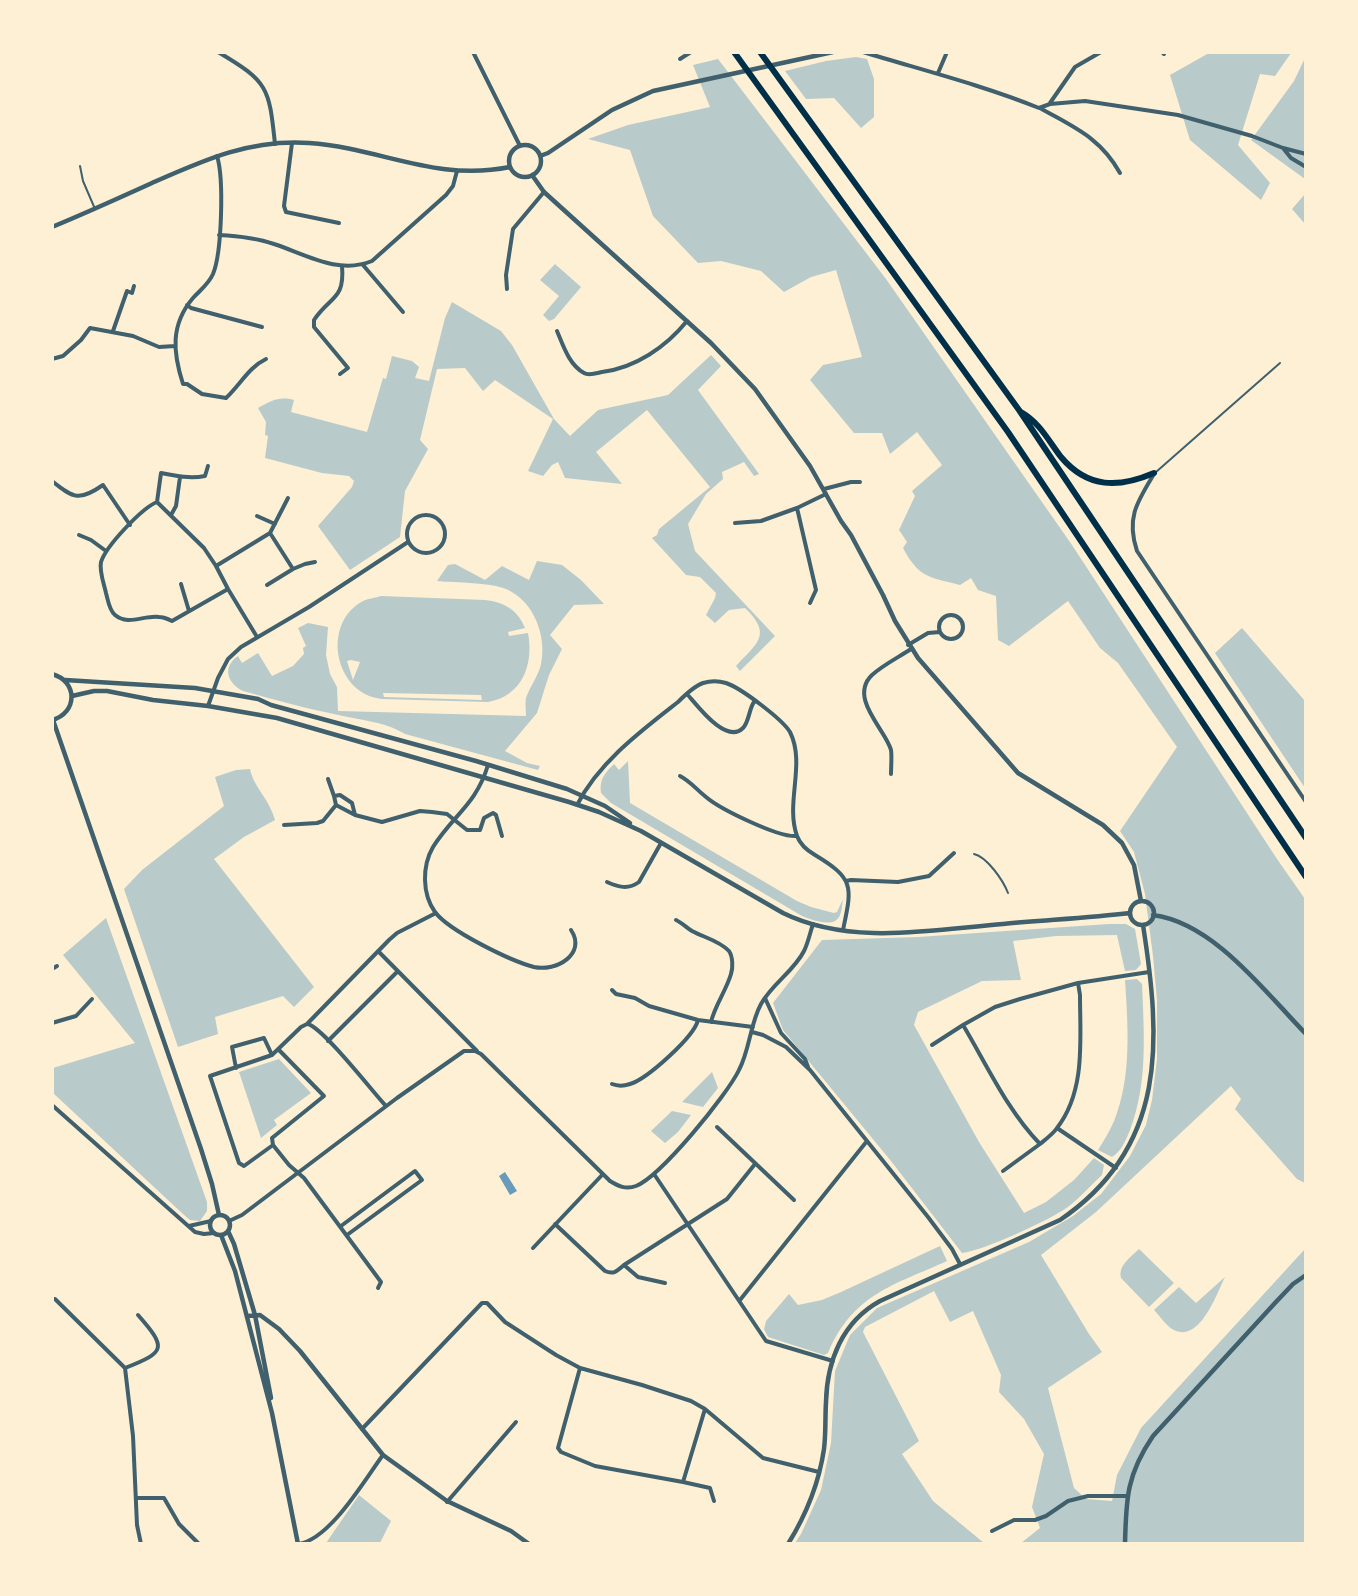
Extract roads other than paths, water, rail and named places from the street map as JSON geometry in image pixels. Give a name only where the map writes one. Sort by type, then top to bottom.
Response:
[{"type":"highway","points":[[760,52],[1019,410],[1305,838]]},
{"type":"highway","points":[[736,54],[1008,432],[1305,877]]},
{"type":"highway","points":[[1019,410],[1034,419],[1063,459],[1080,474],[1100,482],[1119,484],[1134,482],[1154,473]]},
{"type":"street","points":[[218,52],[252,75],[266,90],[270,101],[275,144]]},
{"type":"street","points":[[473,52],[520,146]]},
{"type":"street","points":[[680,59],[691,52]]},
{"type":"street","points":[[540,156],[612,110],[653,91],[833,52]]},
{"type":"street","points":[[863,52],[938,73],[1039,108],[1096,141],[1111,156],[1120,172]]},
{"type":"street","points":[[938,73],[947,52]]},
{"type":"street","points":[[1050,104],[1075,67],[1101,52]]},
{"type":"street","points":[[1039,108],[1050,104],[1085,101],[1178,115],[1305,154]]},
{"type":"street","points":[[292,143],[284,206],[286,212],[339,224]]},
{"type":"street","points":[[52,227],[216,155],[243,147],[308,143],[456,171],[476,172],[510,167]]},
{"type":"street","points":[[520,146],[532,147],[540,156],[538,169],[532,175],[525,177],[518,175],[510,167],[511,155],[520,146]]},
{"type":"street","points":[[1283,148],[1291,158],[1305,167]]},
{"type":"street","points":[[216,155],[221,172],[217,262],[212,275],[188,305],[177,324],[175,346],[177,364],[183,384],[187,384],[202,394],[226,398],[254,364],[266,359]]},
{"type":"street","points":[[219,236],[272,243],[318,261],[342,266],[363,265],[372,261],[446,195],[453,186],[456,171]]},
{"type":"street","points":[[532,175],[544,192],[688,320],[755,389],[825,491],[910,647],[1018,773],[1103,825],[1122,843],[1134,866],[1141,902]]},
{"type":"street","points":[[507,289],[506,275],[513,229],[544,192]]},
{"type":"street","points":[[363,265],[403,312]]},
{"type":"street","points":[[340,374],[348,368],[314,327],[314,320],[339,292],[342,285],[342,266]]},
{"type":"street","points":[[113,331],[127,291],[132,293],[134,286]]},
{"type":"street","points":[[188,305],[191,308],[262,327]]},
{"type":"street","points":[[557,331],[569,360],[584,373],[591,374],[613,371],[646,357],[670,339],[688,320]]},
{"type":"street","points":[[52,358],[63,356],[90,328],[133,336],[159,347],[175,346]]},
{"type":"street","points":[[157,502],[161,473],[180,477],[205,476],[208,466]]},
{"type":"street","points":[[1154,473],[1133,512],[1132,529],[1137,551],[1305,802]]},
{"type":"street","points":[[171,515],[176,506],[180,477]]},
{"type":"street","points":[[52,481],[73,496],[87,496],[103,485],[130,525]]},
{"type":"street","points":[[735,523],[760,521],[797,508],[825,491],[851,482],[860,482]]},
{"type":"street","points":[[216,566],[270,533],[288,498]]},
{"type":"street","points":[[157,502],[204,548],[257,638]]},
{"type":"street","points":[[157,502],[150,505],[106,551],[101,569],[111,611],[116,616],[132,620],[158,616],[172,621],[228,589]]},
{"type":"street","points":[[797,508],[816,590],[810,603]]},
{"type":"street","points":[[431,515],[443,525],[445,540],[435,552],[420,553],[408,542],[408,528],[416,518],[431,515]]},
{"type":"street","points":[[257,516],[275,524]]},
{"type":"street","points":[[270,533],[293,569]]},
{"type":"street","points":[[79,535],[91,540],[106,551]]},
{"type":"street","points":[[208,706],[228,659],[241,647],[309,607],[408,542]]},
{"type":"street","points":[[267,585],[293,569],[315,562]]},
{"type":"street","points":[[182,584],[189,611]]},
{"type":"street","points":[[891,774],[891,749],[878,729],[864,698],[865,686],[871,675],[928,633],[940,632],[946,638],[955,639],[962,633],[963,624],[957,616],[947,616],[940,622],[940,632]]},
{"type":"street","points":[[52,674],[65,680],[189,687],[258,699],[271,705],[488,765],[583,795],[605,806],[641,831]]},
{"type":"street","points":[[65,680],[71,689],[72,696],[68,710],[53,720],[201,1149],[219,1215]]},
{"type":"street","points":[[577,806],[613,757],[687,694],[704,683],[717,681],[730,685],[779,718],[793,741],[796,754],[794,808],[797,836],[809,852],[837,868],[846,881],[849,894],[843,930]]},
{"type":"street","points":[[72,696],[94,691],[107,691],[277,718],[599,812],[662,842],[783,913],[813,924],[872,933],[1130,913]]},
{"type":"street","points":[[687,694],[718,727],[731,732],[745,726],[754,702]]},
{"type":"street","points":[[488,765],[474,797],[432,849],[427,863],[425,886],[436,913],[455,929],[503,955],[542,968],[549,968],[566,961],[574,951],[576,944],[571,930]]},
{"type":"street","points":[[680,776],[707,798],[764,828],[797,836]]},
{"type":"street","points":[[328,779],[336,805],[354,815],[382,822],[420,811],[447,814],[467,830],[477,831],[480,830],[484,818],[493,813],[496,815],[502,836]]},
{"type":"street","points":[[334,796],[340,795],[352,803],[354,815]]},
{"type":"street","points":[[284,825],[323,821],[336,805]]},
{"type":"street","points":[[607,882],[625,887],[639,882],[662,842]]},
{"type":"street","points":[[846,881],[898,882],[929,876],[954,853]]},
{"type":"street","points":[[1141,902],[1150,905],[1154,915],[1149,923],[1143,925],[1135,922],[1130,913],[1132,906],[1141,902]]},
{"type":"street","points":[[273,1145],[244,1166],[239,1163],[210,1076],[272,1055],[300,1027],[308,1024],[397,933],[436,913]]},
{"type":"street","points":[[1154,915],[1165,916],[1205,935],[1247,972],[1305,1034]]},
{"type":"street","points":[[676,920],[718,943],[731,955],[733,967],[731,974],[711,1022]]},
{"type":"street","points":[[378,951],[610,1181],[627,1188],[635,1186],[654,1174],[725,1094],[743,1062],[755,1016],[765,998],[803,953],[813,924]]},
{"type":"street","points":[[788,1544],[805,1512],[819,1472],[825,1434],[827,1384],[832,1361],[849,1326],[867,1308],[1060,1220],[1086,1201],[1116,1169],[1136,1134],[1148,1093],[1152,1046],[1149,972],[1143,925]]},
{"type":"street","points":[[328,1041],[398,971]]},
{"type":"street","points":[[932,1045],[995,1007],[1078,983],[1149,972]]},
{"type":"street","points":[[1002,1171],[1058,1128],[1069,1106],[1080,1069],[1078,983]]},
{"type":"street","points":[[612,990],[616,994],[635,998],[649,1006],[698,1020],[753,1029],[786,1047],[810,1070],[928,1217],[952,1248],[960,1264]]},
{"type":"street","points":[[765,998],[781,1033],[805,1059],[810,1070]]},
{"type":"street","points":[[52,1023],[76,1016],[92,999]]},
{"type":"street","points":[[612,1084],[629,1085],[644,1078],[687,1037],[698,1020]]},
{"type":"street","points":[[308,1024],[315,1027],[386,1106]]},
{"type":"street","points":[[963,1025],[1026,1129],[1040,1144]]},
{"type":"street","points":[[236,1068],[232,1047],[264,1038],[272,1055]]},
{"type":"street","points":[[278,1049],[324,1096],[279,1130],[272,1138],[273,1145],[289,1165],[304,1178],[341,1226],[381,1282],[378,1288]]},
{"type":"street","points":[[229,1221],[242,1215],[459,1052],[475,1051],[481,1054]]},
{"type":"street","points":[[52,1105],[189,1226],[200,1233],[221,1234],[228,1231]]},
{"type":"street","points":[[717,1127],[794,1200]]},
{"type":"street","points":[[1058,1128],[1116,1169]]},
{"type":"street","points":[[740,1300],[867,1141]]},
{"type":"street","points":[[555,1224],[605,1271],[616,1272],[727,1199],[755,1164]]},
{"type":"street","points":[[341,1226],[415,1171],[422,1180],[347,1235]]},
{"type":"street","points":[[533,1248],[603,1174]]},
{"type":"street","points":[[654,1174],[766,1341],[832,1361]]},
{"type":"street","points":[[189,1226],[211,1221],[219,1215]]},
{"type":"street","points":[[219,1215],[226,1217],[229,1221],[228,1231],[255,1315],[269,1381],[272,1413]]},
{"type":"street","points":[[211,1221],[214,1233]]},
{"type":"street","points":[[221,1234],[248,1316],[272,1413],[298,1544],[306,1542],[324,1530],[337,1517],[383,1455]]},
{"type":"street","points":[[624,1265],[638,1277],[665,1283]]},
{"type":"street","points":[[1125,1544],[1127,1496],[1134,1468],[1153,1436],[1293,1284],[1305,1275]]},
{"type":"street","points":[[52,1299],[125,1368],[133,1436],[137,1526],[141,1544]]},
{"type":"street","points":[[362,1429],[482,1303],[487,1303],[505,1322],[579,1368],[691,1401],[705,1409],[763,1458],[819,1472]]},
{"type":"street","points":[[125,1368],[150,1358],[155,1354],[159,1343],[155,1334],[138,1315]]},
{"type":"street","points":[[248,1316],[260,1315],[289,1338],[383,1455],[447,1502],[511,1531],[529,1544]]},
{"type":"street","points":[[579,1368],[559,1443],[558,1448],[561,1452],[595,1466],[710,1488],[714,1501]]},
{"type":"street","points":[[683,1482],[705,1409]]},
{"type":"street","points":[[447,1502],[516,1422]]},
{"type":"street","points":[[992,1531],[1014,1520],[1035,1520],[1046,1516],[1068,1501],[1088,1496],[1127,1496]]},
{"type":"street","points":[[137,1498],[164,1498],[179,1524],[199,1544]]},
{"type":"lane","points":[[80,166],[94,209]]},
{"type":"lane","points":[[1154,473],[1280,363]]},
{"type":"lane","points":[[974,854],[979,855],[987,863],[1008,893]]},
{"type":"water","points":[[505,1172],[517,1191],[510,1195],[499,1176]]}]
